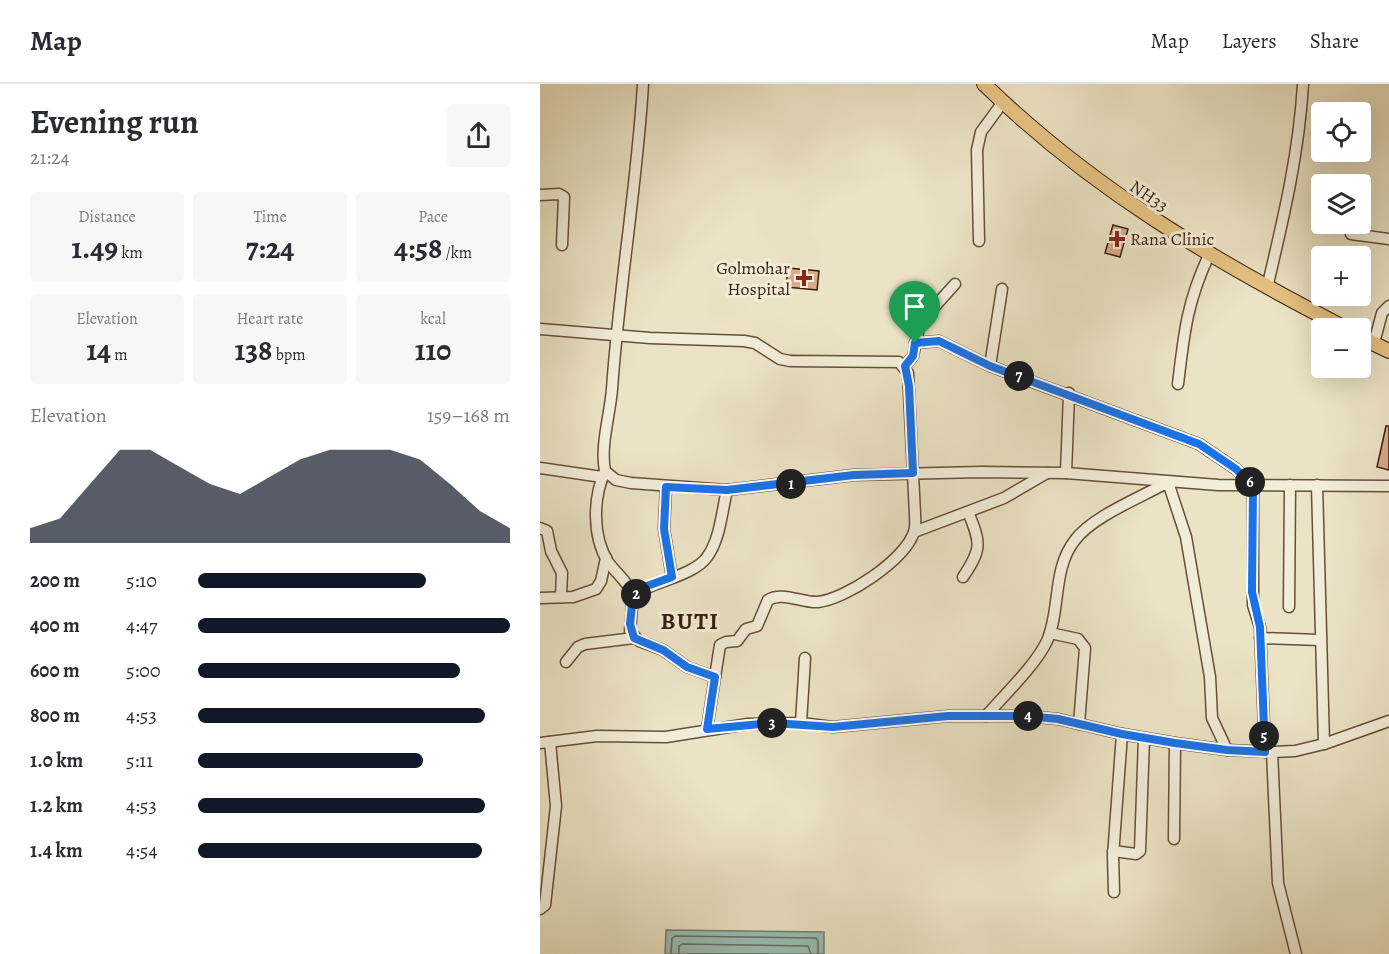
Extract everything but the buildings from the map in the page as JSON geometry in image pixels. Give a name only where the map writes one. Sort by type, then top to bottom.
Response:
[{"type":"main road","name":"NH33","points":[[984,84],[1043,139],[1107,189],[1209,255],[1326,318]]},
{"type":"main road","points":[[1371,342],[1389,351]]},
{"type":"street","points":[[634,638],[630,624],[633,596],[606,558],[601,546],[596,518],[596,497],[604,474],[614,334],[640,138],[643,84]]},
{"type":"street","points":[[1267,288],[1299,145],[1303,84]]},
{"type":"street","points":[[979,241],[977,150],[981,132],[1003,102]]},
{"type":"street","points":[[540,195],[560,194],[564,197],[562,245]]},
{"type":"street","points":[[1351,234],[1389,239]]},
{"type":"street","points":[[1178,384],[1186,321],[1194,288],[1209,255]]},
{"type":"street","points":[[707,729],[720,645],[737,641],[746,629],[757,626],[768,600],[778,596],[818,602],[836,597],[885,567],[906,546],[914,532],[909,386],[905,366],[913,356],[920,323],[955,284]]},
{"type":"street","points":[[990,366],[1002,289]]},
{"type":"street","points":[[1374,344],[1382,313],[1389,306]]},
{"type":"street","points":[[540,329],[744,341],[755,343],[780,359],[790,361],[891,362],[905,366]]},
{"type":"street","points":[[915,343],[939,341],[990,366],[1069,393],[1199,444],[1236,469],[1253,486],[1252,592],[1260,638],[1276,875],[1296,954]]},
{"type":"street","points":[[1066,473],[1069,393]]},
{"type":"street","points":[[540,468],[604,474],[616,480],[666,487],[727,490],[854,475],[913,473],[1066,473],[1168,482],[1253,486],[1317,484],[1389,486]]},
{"type":"street","points":[[914,532],[1004,498],[1047,473]]},
{"type":"street","points":[[986,716],[1034,660],[1050,633],[1061,572],[1075,540],[1090,526],[1168,482]]},
{"type":"street","points":[[1168,482],[1186,537],[1210,677],[1212,718],[1227,750]]},
{"type":"street","points":[[1317,484],[1324,744]]},
{"type":"street","points":[[1289,607],[1290,485]]},
{"type":"street","points":[[666,487],[664,529],[672,577]]},
{"type":"street","points":[[633,596],[647,586],[698,566],[706,559],[712,548],[727,490]]},
{"type":"street","points":[[963,577],[979,550],[975,529],[968,512]]},
{"type":"street","points":[[540,528],[547,531],[551,551],[560,568],[561,597]]},
{"type":"street","points":[[540,598],[561,597],[596,589],[601,581],[606,558]]},
{"type":"street","points":[[1050,633],[1078,639],[1085,648],[1079,724]]},
{"type":"street","points":[[566,662],[578,647],[585,644],[634,638],[663,650],[687,667],[715,677]]},
{"type":"street","points":[[1260,638],[1320,640]]},
{"type":"street","points":[[801,723],[805,658]]},
{"type":"street","points":[[540,909],[545,905],[544,873],[556,806],[545,743],[597,736],[666,737],[748,724],[801,723],[853,726],[915,717],[1027,716],[1175,743],[1227,750],[1268,752],[1295,751],[1324,744],[1389,721]]},
{"type":"street","points":[[1114,892],[1113,850],[1122,734]]},
{"type":"street","points":[[1113,850],[1136,854],[1140,851],[1144,738]]},
{"type":"street","points":[[1174,839],[1175,743]]},
{"type":"water","points":[[666,930],[824,932],[824,954],[665,954]]},
{"type":"place","name":"Rana Clinic","points":[[1117,239]]},
{"type":"place","name":"Golmohar Hospital","points":[[804,278]]},
{"type":"district","name":"BUTI","points":[[690,621]]},
{"type":"route","points":[[939,341],[990,366],[1166,430],[1199,444],[1218,456],[1236,469],[1253,486],[1252,592],[1255,614],[1260,627],[1265,752],[1175,743],[1122,734],[1058,719],[1027,716],[915,717],[853,726],[773,723],[707,729],[715,677],[687,667],[663,650],[634,638],[630,631],[633,596],[647,586],[672,577],[664,529],[666,487],[727,490],[761,488],[854,475],[913,473],[909,386],[905,366],[913,356],[915,343],[939,341]]}]
